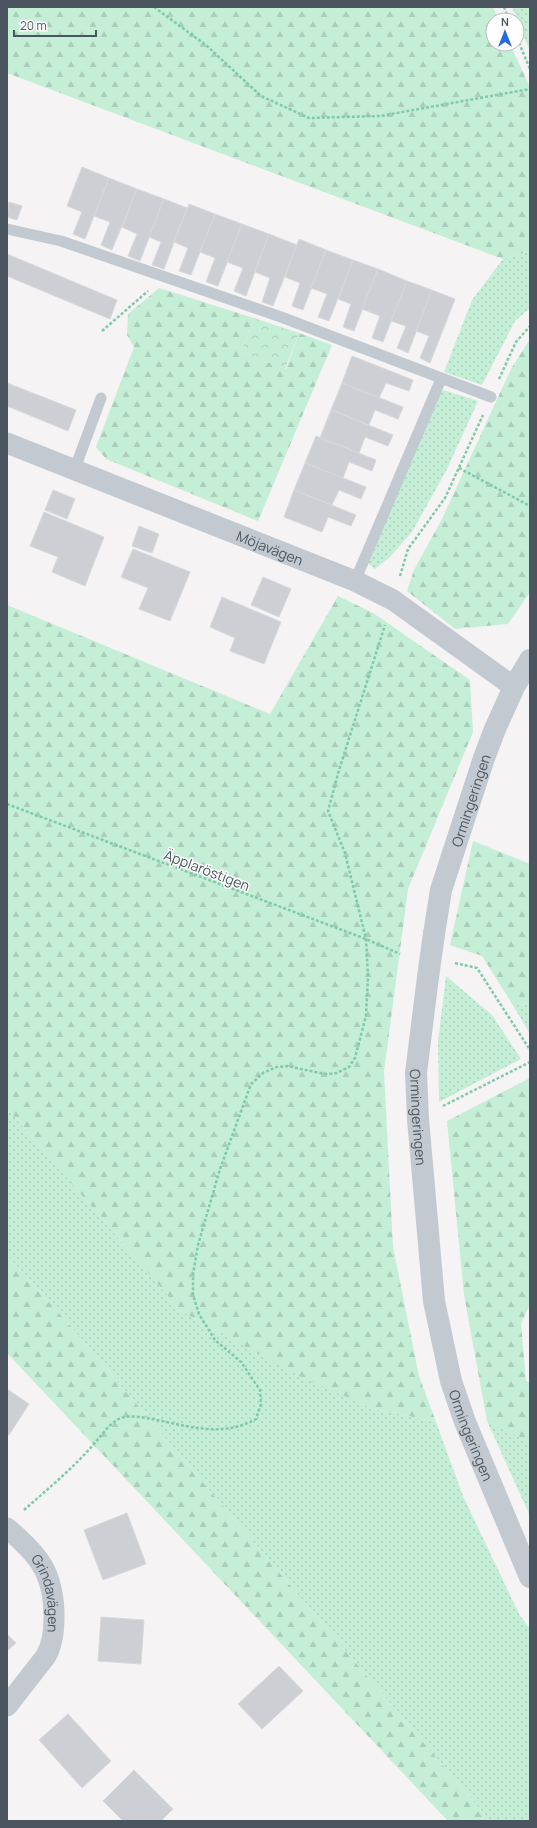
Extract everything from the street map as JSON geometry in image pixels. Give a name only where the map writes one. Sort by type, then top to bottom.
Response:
[{"type":"street","name":"Möjavägen","points":[[7,443],[74,471],[355,581],[393,600],[524,676]]},
{"type":"street","name":"Ormingeringen","points":[[524,676],[494,729],[454,846],[441,890],[416,1074],[418,1119],[434,1300],[451,1381],[465,1422],[530,1577]]},
{"type":"street","name":"Grindavägen","points":[[7,1706],[51,1648],[54,1624],[54,1600],[48,1576],[13,1521]]},
{"type":"lane","points":[[7,229],[61,241],[281,317],[491,397]]},
{"type":"lane","points":[[355,581],[441,379]]},
{"type":"lane","points":[[74,471],[101,398]]},
{"type":"path","points":[[154,7],[207,46],[261,96],[309,118],[380,116],[530,89]]},
{"type":"path","points":[[523,52],[530,69]]},
{"type":"path","points":[[102,332],[128,307]]},
{"type":"path","points":[[13,1521],[88,1451],[110,1425],[121,1418],[136,1416],[215,1430],[233,1429],[246,1425],[256,1419],[261,1404],[260,1390],[241,1362],[215,1340],[199,1314],[193,1296],[198,1245],[220,1169],[251,1084],[263,1073],[276,1067],[287,1066],[325,1074],[337,1073],[349,1067],[355,1058],[366,1016],[368,977],[366,939],[345,853],[328,811],[339,770],[408,549],[445,498],[516,342],[530,326]]},
{"type":"path","points":[[459,468],[530,506]]},
{"type":"path","name":"Äpplaröstigen","points":[[7,804],[366,939],[400,954]]},
{"type":"path","points":[[448,962],[477,968],[530,1050]]},
{"type":"path","points":[[418,1119],[530,1062]]},
{"type":"green space","points":[[7,7],[493,7],[495,12],[485,12],[485,52],[514,52],[530,87],[530,251],[503,259],[7,73]]},
{"type":"green space","points":[[512,7],[530,7],[530,51],[525,39],[525,12],[514,12]]},
{"type":"green space","points":[[530,251],[530,308],[515,321],[482,385],[444,372],[472,300],[503,259]]},
{"type":"green space","points":[[159,288],[254,318],[241,352],[286,369],[299,333],[332,345],[258,521],[106,459],[96,447],[134,347],[127,335],[128,314]]},
{"type":"green space","points":[[254,318],[299,333],[285,369],[241,352]]},
{"type":"green space","points":[[530,339],[530,592],[508,624],[455,629],[407,591],[414,570],[442,519],[511,369]]},
{"type":"green space","points":[[437,388],[478,401],[447,469],[412,532],[389,558],[375,569],[363,559]]},
{"type":"green space","points":[[338,596],[373,613],[470,680],[473,732],[408,889],[384,1072],[393,1247],[419,1376],[436,1422],[371,1408],[297,1375],[181,1311],[7,1108],[7,605],[270,714]]},
{"type":"green space","points":[[473,841],[530,864],[530,1006],[511,1002],[482,956],[450,945]]},
{"type":"green space","points":[[446,976],[492,1015],[521,1059],[439,1102],[438,1042]]},
{"type":"green space","points":[[511,1002],[530,1006],[530,1034]]},
{"type":"green space","points":[[530,1078],[530,1304],[521,1324],[526,1381],[530,1383],[530,1442],[487,1421],[464,1295],[447,1121]]},
{"type":"green space","points":[[7,1108],[181,1311],[371,1408],[436,1422],[463,1496],[519,1614],[530,1629],[530,1821],[490,1821],[72,1328],[7,1255]]},
{"type":"green space","points":[[7,1255],[72,1328],[490,1821],[448,1821],[7,1353]]},
{"type":"green space","points":[[487,1421],[530,1442],[530,1516]]},
{"type":"building","points":[[82,167],[109,178],[85,239],[73,234],[82,212],[67,206]]},
{"type":"building","points":[[109,178],[137,189],[112,250],[101,245],[110,222],[94,216]]},
{"type":"building","points":[[137,189],[164,199],[140,261],[128,256],[137,234],[122,227]]},
{"type":"building","points":[[164,199],[187,208],[164,269],[152,265],[161,242],[149,237]]},
{"type":"building","points":[[9,202],[22,206],[17,220],[7,217]]},
{"type":"building","points":[[189,204],[215,214],[191,275],[179,271],[188,248],[174,242]]},
{"type":"building","points":[[215,214],[242,224],[218,286],[206,282],[215,258],[200,252]]},
{"type":"building","points":[[242,224],[269,234],[246,296],[234,291],[243,268],[227,262]]},
{"type":"building","points":[[269,234],[297,245],[273,306],[262,302],[270,278],[255,272]]},
{"type":"building","points":[[299,239],[326,250],[303,310],[292,306],[300,283],[285,277]]},
{"type":"building","points":[[326,250],[353,260],[329,321],[318,317],[327,294],[311,288]]},
{"type":"building","points":[[7,254],[117,300],[110,319],[7,276]]},
{"type":"building","points":[[353,260],[378,269],[354,331],[343,327],[351,304],[338,299]]},
{"type":"building","points":[[378,269],[407,281],[383,342],[372,338],[380,316],[362,309]]},
{"type":"building","points":[[407,281],[432,290],[408,353],[397,348],[406,326],[391,321]]},
{"type":"building","points":[[432,290],[455,299],[430,363],[420,358],[429,336],[416,331]]},
{"type":"building","points":[[352,356],[413,380],[409,391],[386,383],[379,398],[342,383]]},
{"type":"building","points":[[7,383],[76,410],[68,431],[7,406]]},
{"type":"building","points":[[342,383],[403,407],[398,419],[375,410],[369,425],[331,410]]},
{"type":"building","points":[[331,410],[393,435],[388,446],[365,437],[359,453],[320,438]]},
{"type":"building","points":[[316,436],[376,460],[372,471],[349,462],[343,478],[305,463]]},
{"type":"building","points":[[305,463],[366,487],[361,499],[339,490],[332,505],[294,490]]},
{"type":"building","points":[[53,490],[75,499],[67,519],[45,510]]},
{"type":"building","points":[[294,490],[356,515],[351,526],[328,517],[322,532],[284,517]]},
{"type":"building","points":[[44,512],[104,537],[85,586],[52,572],[58,557],[30,546]]},
{"type":"building","points":[[139,526],[159,534],[152,553],[132,546]]},
{"type":"building","points":[[133,549],[190,572],[170,621],[139,609],[148,588],[121,577]]},
{"type":"building","points":[[263,577],[291,589],[279,617],[251,605]]},
{"type":"building","points":[[222,597],[281,622],[264,664],[230,651],[235,638],[210,627]]},
{"type":"building","points":[[7,1389],[29,1404],[9,1435],[7,1434]]},
{"type":"building","points":[[127,1513],[146,1564],[103,1580],[84,1530]]},
{"type":"building","points":[[101,1617],[144,1620],[141,1664],[98,1661]]},
{"type":"building","points":[[7,1634],[16,1643],[7,1651]]},
{"type":"building","points":[[279,1666],[303,1691],[262,1729],[238,1704]]},
{"type":"building","points":[[68,1714],[111,1761],[82,1788],[39,1740]]},
{"type":"building","points":[[134,1770],[173,1809],[161,1821],[123,1821],[103,1801]]}]
